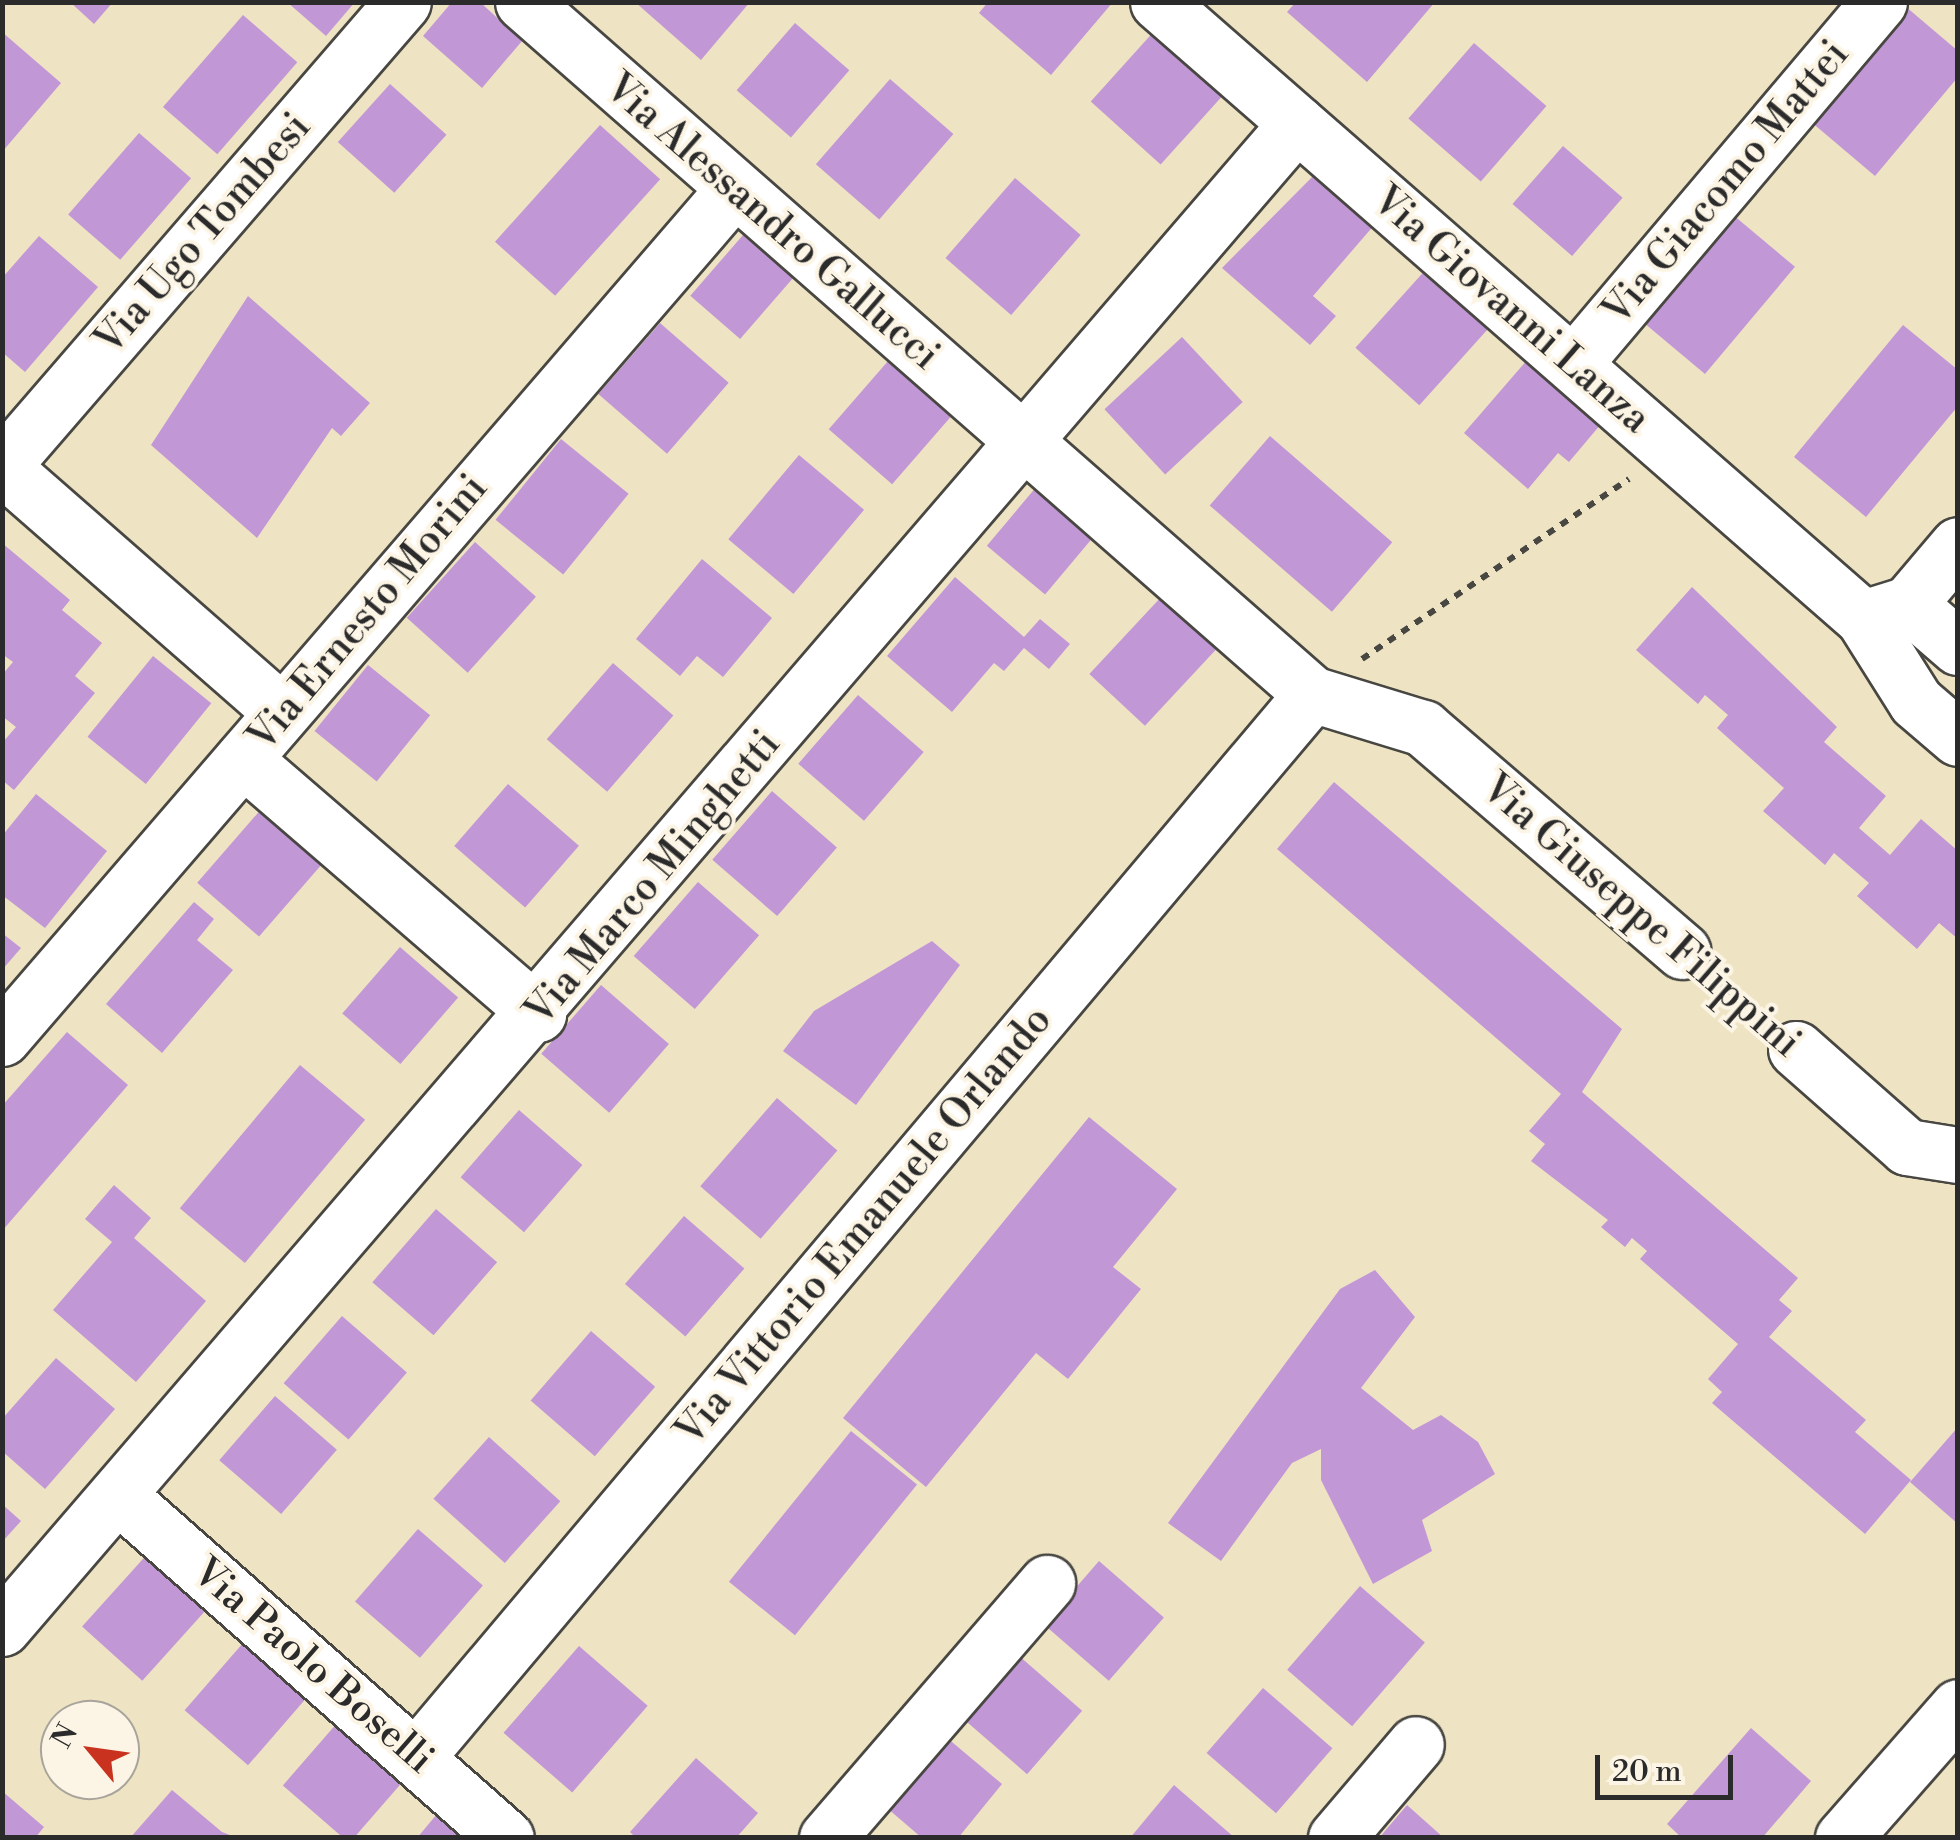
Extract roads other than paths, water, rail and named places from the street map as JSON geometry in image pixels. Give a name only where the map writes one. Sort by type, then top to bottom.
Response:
[{"type":"street","name":"Via Ugo Tombesi","points":[[281,711],[2,467],[404,2]]},
{"type":"street","name":"Via Alessandro Gallucci","points":[[523,2],[1312,694]]},
{"type":"street","name":"Via Giovanni Lanza","points":[[1158,2],[1573,364],[1886,611],[1958,646]]},
{"type":"street","name":"Via Giacomo Mattei","points":[[1573,364],[1861,9]]},
{"type":"street","name":"Via Marco Minghetti","points":[[2,1628],[538,1014],[1022,442],[1298,124]]},
{"type":"street","name":"Via Ernesto Morini","points":[[2,1038],[734,189]]},
{"type":"street","points":[[1958,545],[1886,611],[1916,702],[1958,738]]},
{"type":"street","name":"Via Giuseppe Filippini","points":[[1312,694],[1424,728],[1682,951]]},
{"type":"street","name":"Via Vittorio Emanuele Orlando","points":[[416,1757],[1312,694]]},
{"type":"street","points":[[243,759],[538,1014]]},
{"type":"street","name":"Via Giuseppe Filippini","points":[[1796,1049],[1907,1147],[1958,1155]]},
{"type":"street","name":"Via Paolo Boselli","points":[[118,1496],[506,1838]]},
{"type":"street","points":[[828,1838],[1047,1583]]},
{"type":"street","points":[[1843,1838],[1958,1707]]},
{"type":"street","points":[[1336,1838],[1416,1744]]}]
